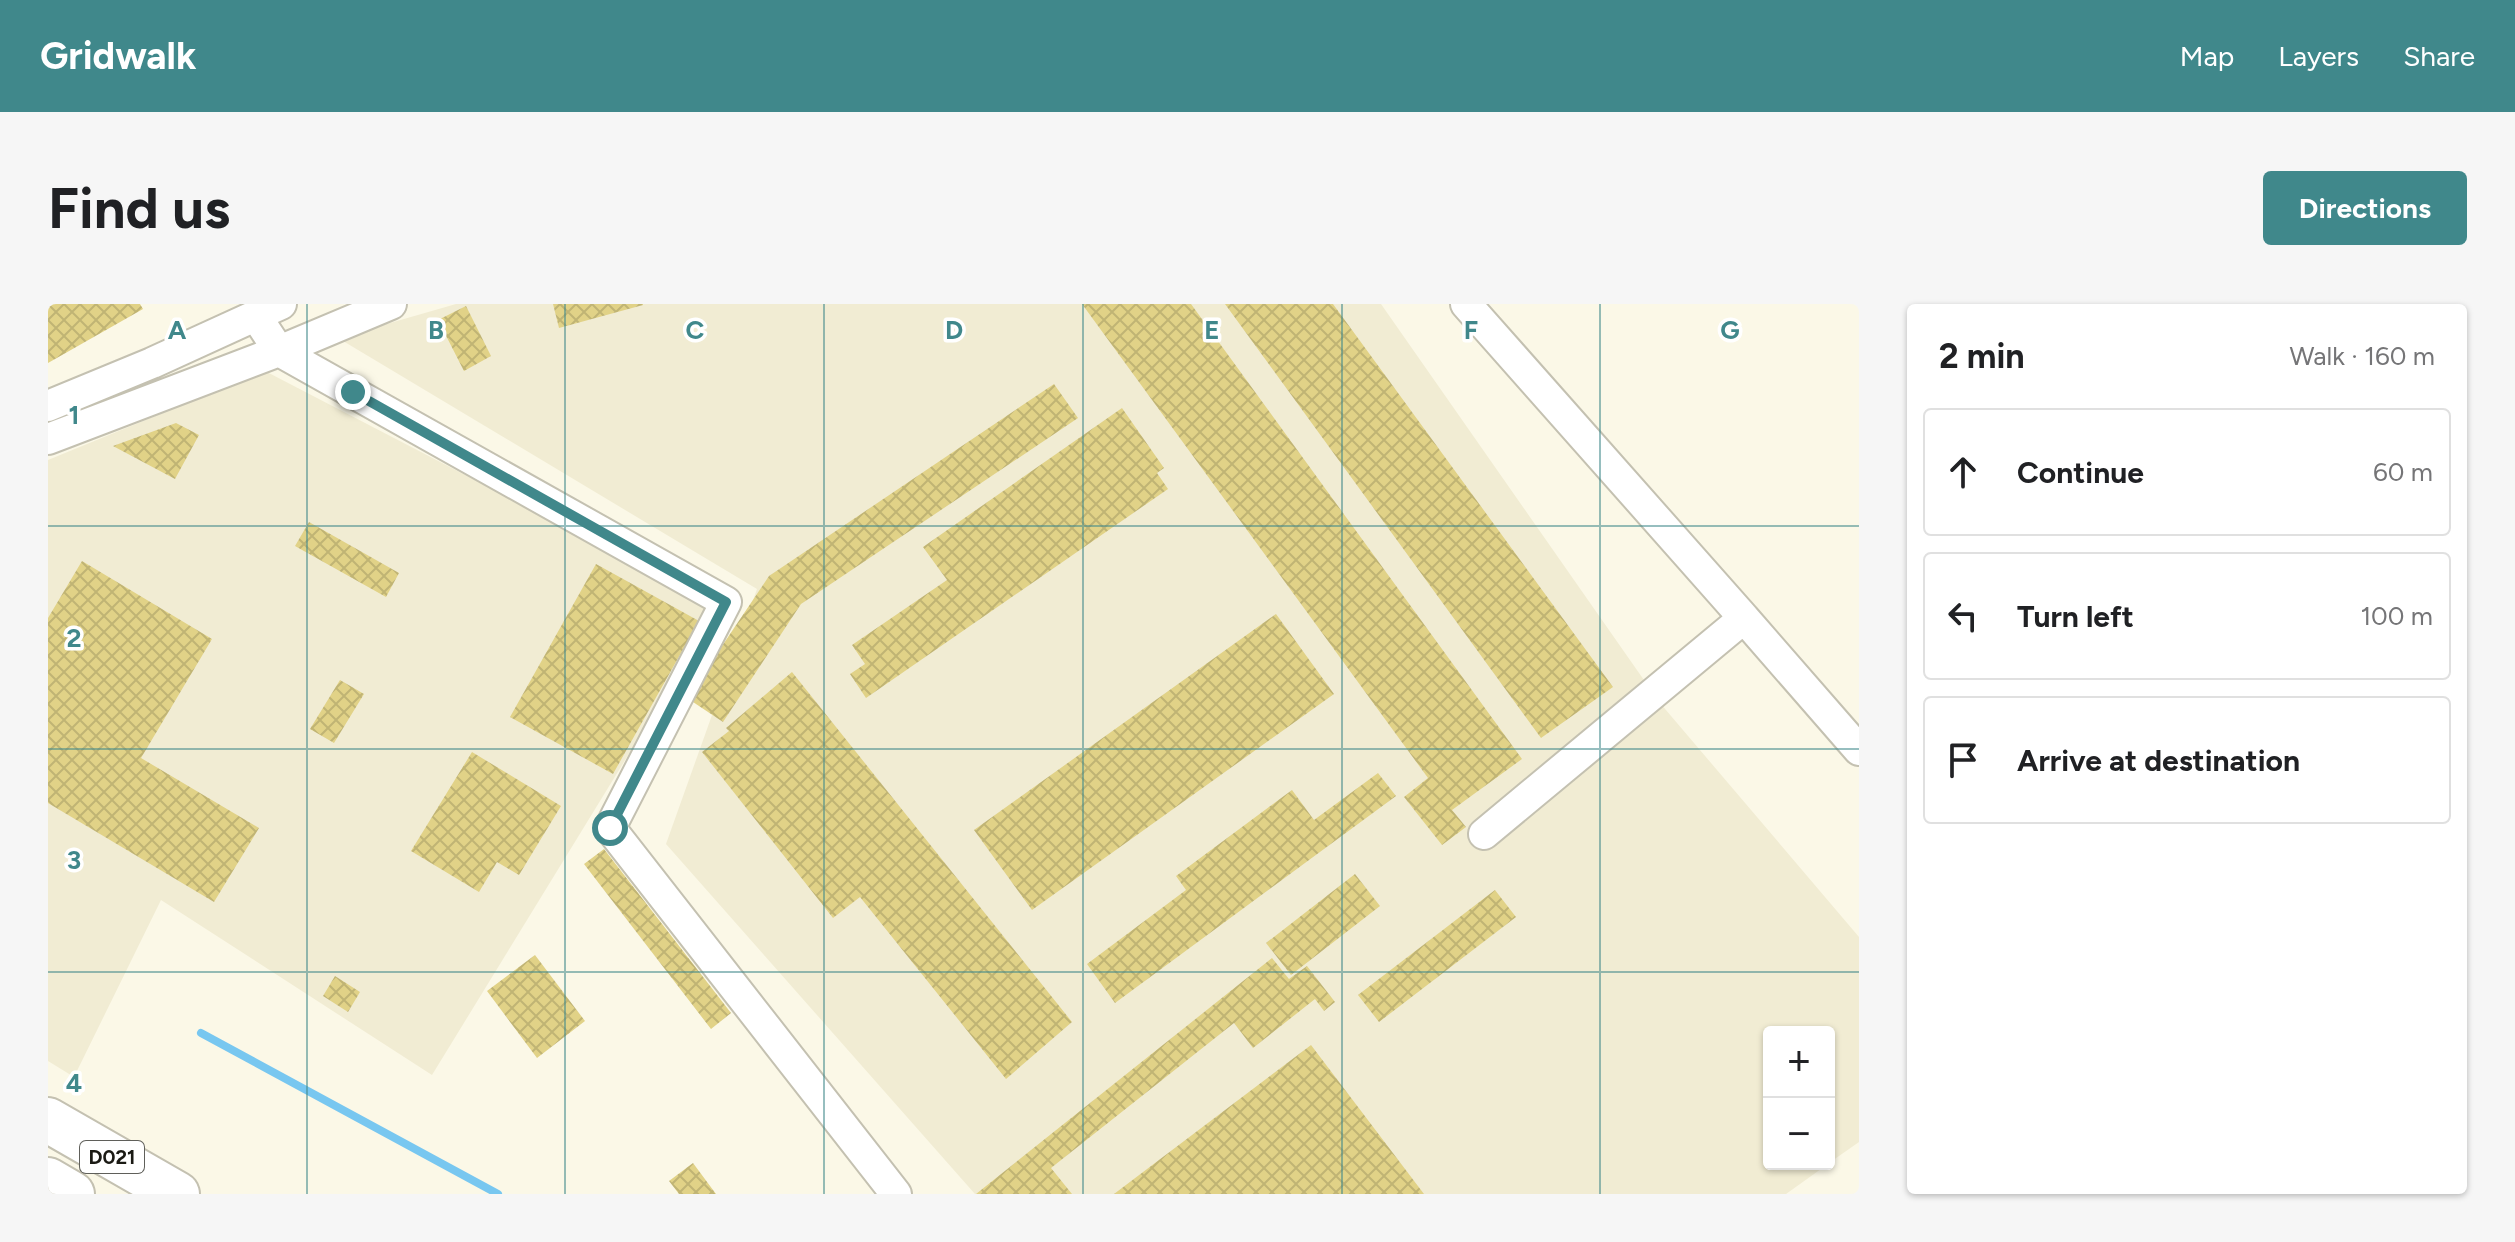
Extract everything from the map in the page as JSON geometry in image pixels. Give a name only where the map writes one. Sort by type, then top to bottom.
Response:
[{"type":"highway","name":"D021","points":[[48,1120],[177,1194]]},
{"type":"highway","name":"D021","points":[[48,1180],[72,1194]]},
{"type":"street","points":[[48,439],[279,351],[391,304]]},
{"type":"street","points":[[1466,304],[1859,750]]},
{"type":"street","points":[[48,406],[269,310],[279,351],[726,602],[610,828],[896,1194]]},
{"type":"street","points":[[1484,834],[1744,618]]},
{"type":"shaded area","points":[[456,304],[1381,304],[1660,703],[1859,937],[1859,1142],[1835,1159],[1835,1026],[1763,1026],[1763,1170],[1820,1170],[1786,1194],[975,1194],[666,844],[757,589],[338,338]]},
{"type":"shaded area","points":[[265,371],[719,607],[432,1075],[161,900],[74,1077],[48,1061],[48,460]]},
{"type":"building","points":[[48,304],[140,304],[143,309],[48,363]]},
{"type":"building","points":[[553,304],[643,304],[643,305],[559,328]]},
{"type":"building","points":[[1082,304],[1191,304],[1522,759],[1452,810],[1466,827],[1442,845],[1404,797],[1428,778]]},
{"type":"building","points":[[1225,304],[1333,304],[1613,687],[1541,738]]},
{"type":"building","points":[[466,306],[491,356],[464,371],[438,320]]},
{"type":"building","points":[[1054,384],[1078,418],[801,604],[723,722],[687,698],[769,576]]},
{"type":"building","points":[[1122,408],[1164,468],[1157,473],[1168,489],[866,698],[850,674],[865,664],[852,645],[947,580],[923,547]]},
{"type":"building","points":[[176,423],[199,435],[175,479],[113,446]]},
{"type":"building","points":[[309,522],[399,573],[386,597],[295,546]]},
{"type":"building","points":[[82,561],[212,639],[141,758],[259,828],[214,902],[48,803],[48,618]]},
{"type":"building","points":[[596,564],[699,621],[613,774],[510,717]]},
{"type":"building","points":[[1276,614],[1334,694],[1032,910],[974,830]]},
{"type":"building","points":[[792,672],[1072,1022],[1006,1079],[860,897],[833,918],[702,752]]},
{"type":"building","points":[[340,680],[364,694],[334,743],[310,729]]},
{"type":"building","points":[[472,752],[561,806],[519,875],[497,862],[479,892],[411,851]]},
{"type":"building","points":[[1378,773],[1396,796],[1115,1003],[1087,964],[1186,890],[1176,876],[1292,790],[1314,820]]},
{"type":"building","points":[[604,849],[731,1013],[711,1029],[584,864]]},
{"type":"building","points":[[1355,874],[1380,906],[1291,975],[1266,943]]},
{"type":"building","points":[[1495,890],[1516,917],[1379,1022],[1358,995]]},
{"type":"building","points":[[535,955],[585,1021],[537,1058],[487,991]]},
{"type":"building","points":[[1272,958],[1289,979],[1307,966],[1335,1002],[1324,1011],[1315,999],[1253,1048],[1234,1023],[1051,1168],[1072,1194],[976,1194]]},
{"type":"building","points":[[335,976],[360,992],[348,1012],[323,996]]},
{"type":"building","points":[[1311,1045],[1424,1194],[1114,1194]]},
{"type":"building","points":[[693,1163],[716,1194],[679,1194],[669,1181]]},
{"type":"waterway","points":[[201,1033],[498,1194]]},
{"type":"route","points":[[353,392],[726,602],[610,828]]}]
